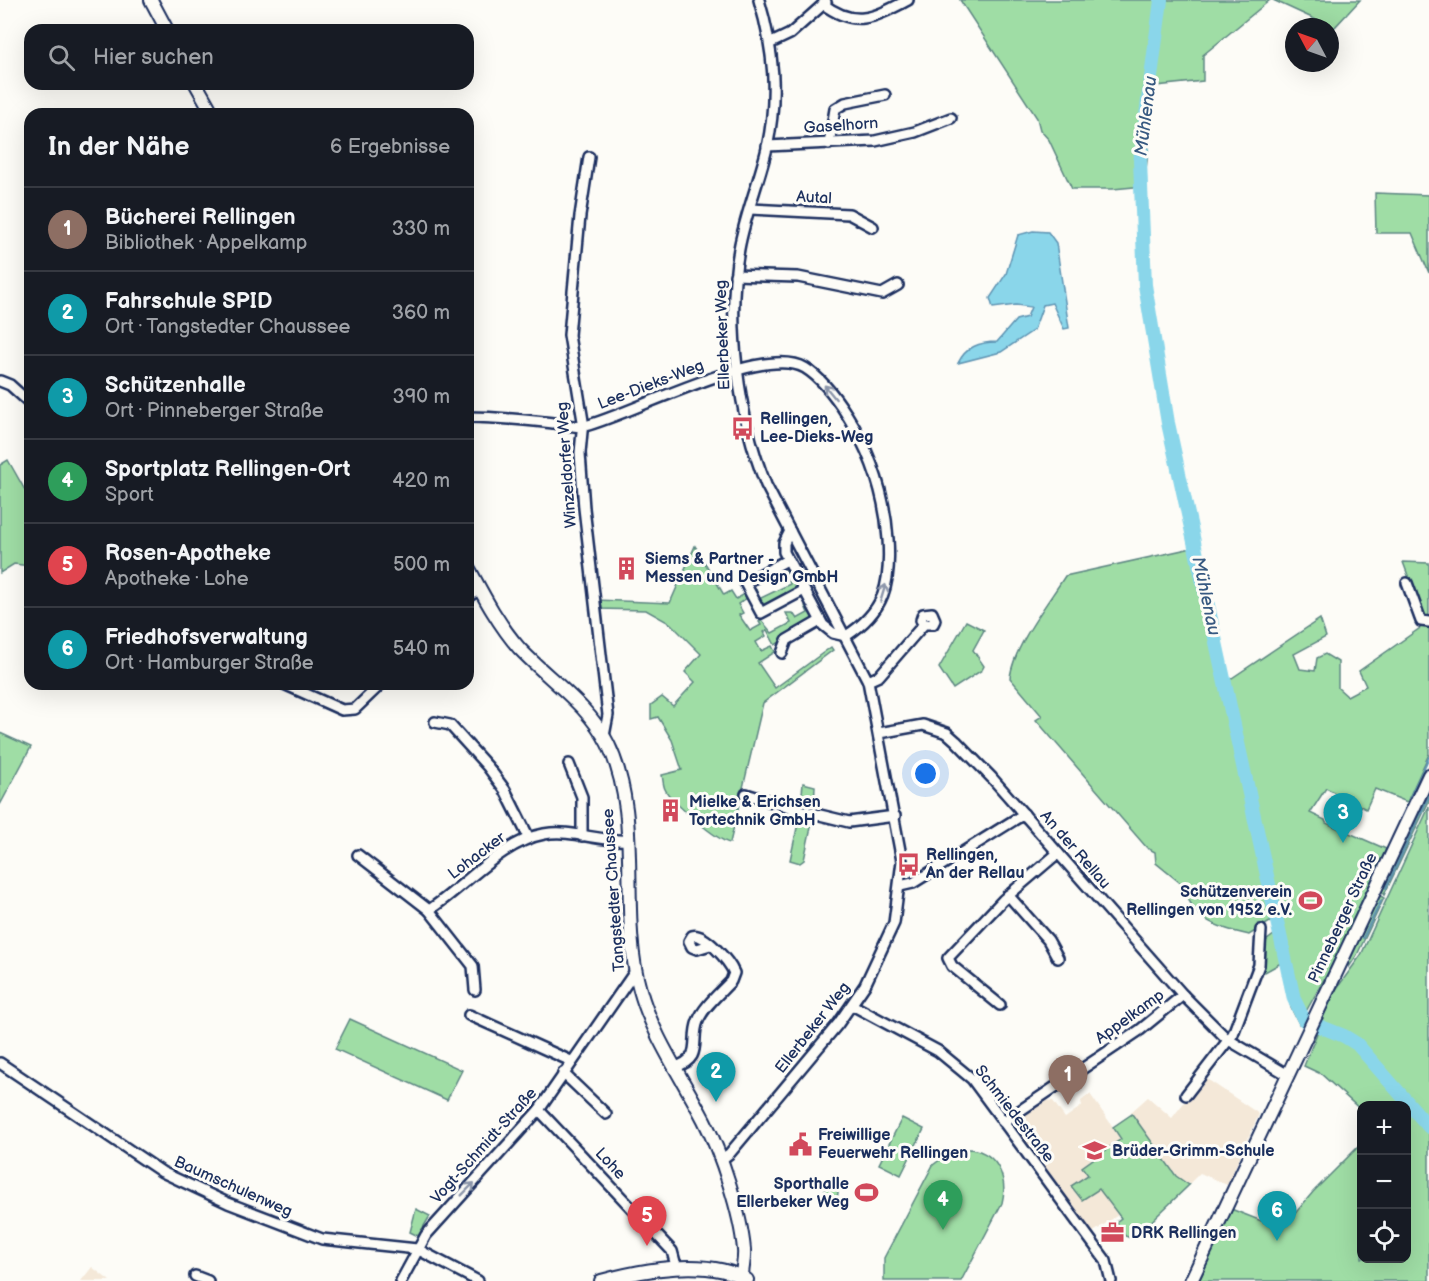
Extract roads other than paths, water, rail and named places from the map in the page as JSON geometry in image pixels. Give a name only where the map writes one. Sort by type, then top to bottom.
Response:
[{"type":"main road","points":[[151,0],[164,24]]},
{"type":"main road","points":[[199,90],[210,108]]},
{"type":"main road","name":"Tangstedter Chaussee","points":[[474,578],[518,646],[582,706],[604,736],[618,769],[627,840],[636,970],[646,1008],[705,1122],[721,1160],[743,1245],[745,1279]]},
{"type":"main road","name":"Pinneberger Straße","points":[[1191,1281],[1429,775]]},
{"type":"main road","points":[[601,1281],[633,1272],[674,1268],[730,1273],[745,1279]]},
{"type":"street","name":"Ellerbeker Weg","points":[[721,1160],[761,1117],[852,1005],[886,944],[894,923],[902,861],[868,681],[754,456],[742,404],[737,370],[735,275],[767,146],[774,73],[771,43],[759,0]]},
{"type":"street","points":[[771,43],[790,34],[826,2],[838,16],[853,19],[870,18],[908,0]]},
{"type":"street","points":[[829,144],[835,109],[845,103],[885,95]]},
{"type":"street","name":"Gaselhorn","points":[[767,146],[875,141],[915,132],[951,118]]},
{"type":"street","name":"Winzeldorfer Weg","points":[[590,157],[580,216],[568,335],[583,426],[580,453],[584,508],[608,716],[604,736]]},
{"type":"street","name":"Autal","points":[[750,209],[849,214],[873,227]]},
{"type":"street","points":[[735,275],[798,277],[882,294],[898,285]]},
{"type":"street","name":"Lee-Dieks-Weg","points":[[474,417],[583,426],[737,370],[779,364],[794,364],[806,368],[826,386],[844,410],[873,467],[887,528],[887,582],[880,605],[874,613],[846,636]]},
{"type":"street","points":[[0,381],[10,385],[24,398]]},
{"type":"street","points":[[790,531],[783,547],[820,621],[833,633],[846,636]]},
{"type":"street","points":[[788,560],[745,583],[761,613],[804,590]]},
{"type":"street","points":[[1407,583],[1421,621],[1429,622]]},
{"type":"street","points":[[474,593],[480,589]]},
{"type":"street","points":[[782,653],[787,640],[820,621]]},
{"type":"street","points":[[868,681],[879,676],[924,624]]},
{"type":"street","points":[[297,690],[342,710],[355,709],[375,690]]},
{"type":"street","points":[[435,722],[450,724],[488,766],[505,790],[529,838]]},
{"type":"street","name":"An der Rellau","points":[[879,733],[923,725],[946,734],[970,754],[1183,995],[1227,1039],[1288,1075]]},
{"type":"street","points":[[568,764],[582,797],[582,836]]},
{"type":"street","points":[[746,794],[849,822],[895,816]]},
{"type":"street","points":[[900,886],[913,883],[1024,814]]},
{"type":"street","name":"Lohacker","points":[[429,910],[506,851],[529,838],[561,833],[608,840],[627,840]]},
{"type":"street","points":[[1000,1005],[952,966],[948,958],[1008,895],[1058,853]]},
{"type":"street","points":[[358,855],[429,910],[473,966],[475,990]]},
{"type":"street","points":[[1008,895],[1048,940],[1058,958]]},
{"type":"street","points":[[1186,1095],[1233,1034],[1259,965],[1261,930]]},
{"type":"street","points":[[675,1067],[692,1056],[696,1047],[698,1020],[731,981],[734,973],[723,956],[710,945]]},
{"type":"street","name":"Vogt-Schmidt-Straße","points":[[401,1281],[417,1249],[441,1217],[539,1110],[571,1060],[636,970]]},
{"type":"street","name":"Appelkamp","points":[[1003,1122],[1140,1030],[1183,995]]},
{"type":"street","name":"Schmiedestraße","points":[[852,1005],[938,1051],[972,1079],[1106,1261],[1111,1281]]},
{"type":"street","points":[[469,1015],[571,1060]]},
{"type":"street","name":"Baumschulenweg","points":[[0,1063],[162,1172],[228,1203],[322,1239],[417,1249],[478,1281]]},
{"type":"street","points":[[563,1073],[606,1114]]},
{"type":"street","name":"Lohe","points":[[539,1110],[672,1251],[674,1268]]},
{"type":"street","points":[[195,1276],[208,1281]]},
{"type":"water","points":[[1033,231],[1048,232],[1056,243],[1069,328],[1064,329],[1052,303],[1043,305],[1034,330],[1001,352],[958,363],[969,349],[979,344],[997,342],[1016,320],[1027,317],[1031,307],[1016,305],[993,308],[990,298],[1006,274],[1018,235]]},
{"type":"waterway","name":"Mühlenau","points":[[1161,0],[1140,161],[1145,285],[1168,423],[1294,999],[1304,1020],[1344,1036],[1357,1044],[1429,1127]]},
{"type":"waterway","points":[[1409,799],[1429,757]]},
{"type":"waterway","points":[[1386,888],[1429,796]]},
{"type":"waterway","points":[[1363,938],[1381,901]]},
{"type":"waterway","name":"Mühlenau","points":[[1323,1029],[1325,1024]]},
{"type":"place","name":"Rellingen, Lee-Dieks-Weg","points":[[742,428]]},
{"type":"place","name":"Siems & Partner - Messen und Design GmbH","points":[[627,568]]},
{"type":"place","name":"Mielke & Erichsen Tortechnik GmbH","points":[[671,811]]},
{"type":"place","name":"Schützenhalle","points":[[1343,843]]},
{"type":"place","name":"Rellingen, An der Rellau","points":[[908,864]]},
{"type":"place","name":"Schützenverein Rellingen von 1952 e.V.","points":[[1310,901]]},
{"type":"place","name":"Fahrschule SPID","points":[[716,1102]]},
{"type":"place","name":"Bücherei Rellingen","points":[[1068,1105]]},
{"type":"place","name":"Freiwillige Feuerwehr Rellingen","points":[[800,1144]]},
{"type":"place","name":"Brüder-Grimm-Schule","points":[[1094,1151]]},
{"type":"place","name":"Sporthalle Ellerbeker Weg","points":[[867,1193]]},
{"type":"place","name":"Sportplatz Rellingen-Ort","points":[[943,1230]]},
{"type":"place","name":"DRK Rellingen","points":[[1113,1233]]},
{"type":"place","name":"Friedhofsverwaltung","points":[[1277,1241]]},
{"type":"place","name":"Rosen-Apotheke","points":[[647,1246]]}]
